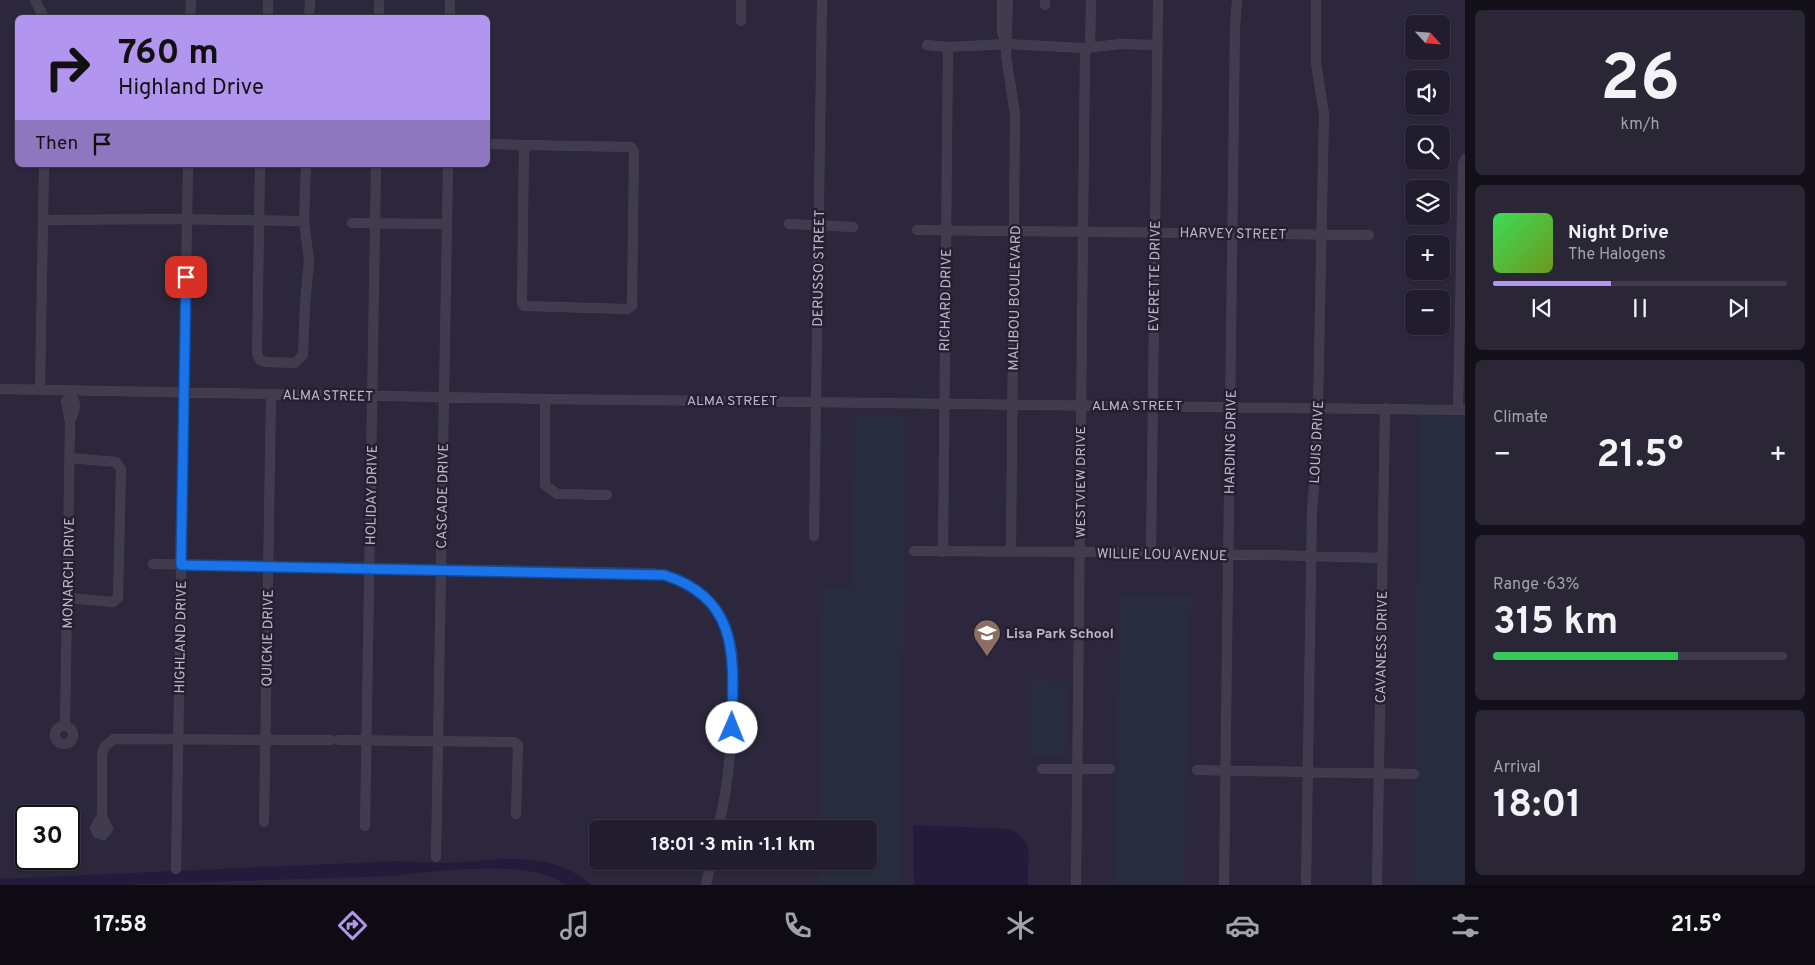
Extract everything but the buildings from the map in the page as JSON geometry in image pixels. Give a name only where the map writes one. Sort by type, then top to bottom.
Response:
[{"type":"street","points":[[35,0],[42,15]]},
{"type":"street","points":[[190,15],[191,0]]},
{"type":"street","points":[[268,0],[268,15]]},
{"type":"street","points":[[309,15],[310,0]]},
{"type":"street","points":[[379,0],[379,15]]},
{"type":"street","points":[[450,0],[450,15]]},
{"type":"street","points":[[741,0],[741,21]]},
{"type":"street","name":"DERUSSO STREET","points":[[814,536],[822,0]]},
{"type":"street","name":"MALIBOU BOULEVARD","points":[[1002,0],[1002,32],[1007,44]]},
{"type":"street","name":"MALIBOU BOULEVARD","points":[[1008,0],[1006,56],[1016,114],[1011,552]]},
{"type":"street","name":"WESTVIEW DRIVE","points":[[1076,885],[1083,231],[1091,0]]},
{"type":"street","name":"EVERETTE DRIVE","points":[[1151,552],[1158,0]]},
{"type":"street","name":"HARDING DRIVE","points":[[1224,885],[1235,26],[1237,0]]},
{"type":"street","name":"LOUIS DRIVE","points":[[1306,885],[1312,556],[1318,407],[1324,114],[1316,63],[1316,0]]},
{"type":"street","points":[[926,45],[948,47],[1007,44],[1088,48],[1120,44],[1157,45]]},
{"type":"street","name":"RICHARD DRIVE","points":[[943,552],[948,47]]},
{"type":"street","points":[[490,144],[524,145],[631,148],[634,151],[632,306],[627,309],[524,306],[522,303],[524,145]]},
{"type":"street","points":[[1461,410],[1463,164],[1465,159]]},
{"type":"street","points":[[40,390],[44,167]]},
{"type":"street","name":"HIGHLAND DRIVE","points":[[176,869],[188,167]]},
{"type":"street","points":[[260,167],[257,354],[260,360],[266,362],[299,361],[304,355],[305,305],[309,277],[304,222],[306,167]]},
{"type":"street","name":"HOLIDAY DRIVE","points":[[365,826],[376,167]]},
{"type":"street","name":"CASCADE DRIVE","points":[[436,856],[448,167]]},
{"type":"street","points":[[43,220],[187,219],[304,222]]},
{"type":"street","points":[[352,223],[447,224]]},
{"type":"street","points":[[789,224],[853,226]]},
{"type":"street","name":"HARVEY STREET","points":[[917,230],[1369,235]]},
{"type":"street","name":"ALMA STREET","points":[[0,389],[71,393],[1153,404],[1461,410]]},
{"type":"street","name":"MONARCH DRIVE","points":[[65,726],[70,458],[70,421],[66,401],[71,393]]},
{"type":"street","name":"QUICKIE DRIVE","points":[[264,822],[271,394]]},
{"type":"street","points":[[546,399],[545,485],[556,494],[607,496]]},
{"type":"street","name":"CAVANESS DRIVE","points":[[1377,885],[1385,408]]},
{"type":"street","points":[[68,598],[113,602],[118,598],[121,469],[116,462],[70,458]]},
{"type":"street","name":"WILLIE LOU AVENUE","points":[[914,552],[1151,552],[1381,558]]},
{"type":"street","points":[[153,564],[652,573],[676,579],[704,596],[723,619],[733,653],[730,765],[720,820]]},
{"type":"street","points":[[102,816],[102,754],[107,743],[119,738],[265,738],[517,743],[516,814]]},
{"type":"street","points":[[1042,769],[1110,769]]},
{"type":"street","points":[[1197,770],[1414,774]]},
{"type":"street","points":[[706,885],[709,870]]},
{"type":"shaded area","points":[[1419,414],[1465,416],[1465,885],[1415,885]]},
{"type":"shaded area","points":[[855,415],[905,416],[900,885],[820,885],[820,870],[877,870],[877,820],[821,820],[822,588],[852,587]]},
{"type":"shaded area","points":[[1120,594],[1191,595],[1183,885],[1114,885]]},
{"type":"shaded area","points":[[1032,681],[1067,682],[1066,756],[1030,756]]},
{"type":"shaded area","points":[[913,825],[1009,829],[1024,839],[1027,845],[1029,852],[1028,885],[914,885]]},
{"type":"shaded area","points":[[503,859],[550,863],[570,871],[592,885],[566,885],[551,877],[532,872],[483,868],[395,876],[117,885],[0,885],[0,879],[396,861],[447,863]]},
{"type":"place","name":"Lisa Park School","points":[[987,657]]},
{"type":"route","points":[[186,277],[181,565],[652,573],[664,575],[696,589],[717,610],[728,630],[733,653],[732,728]]}]
